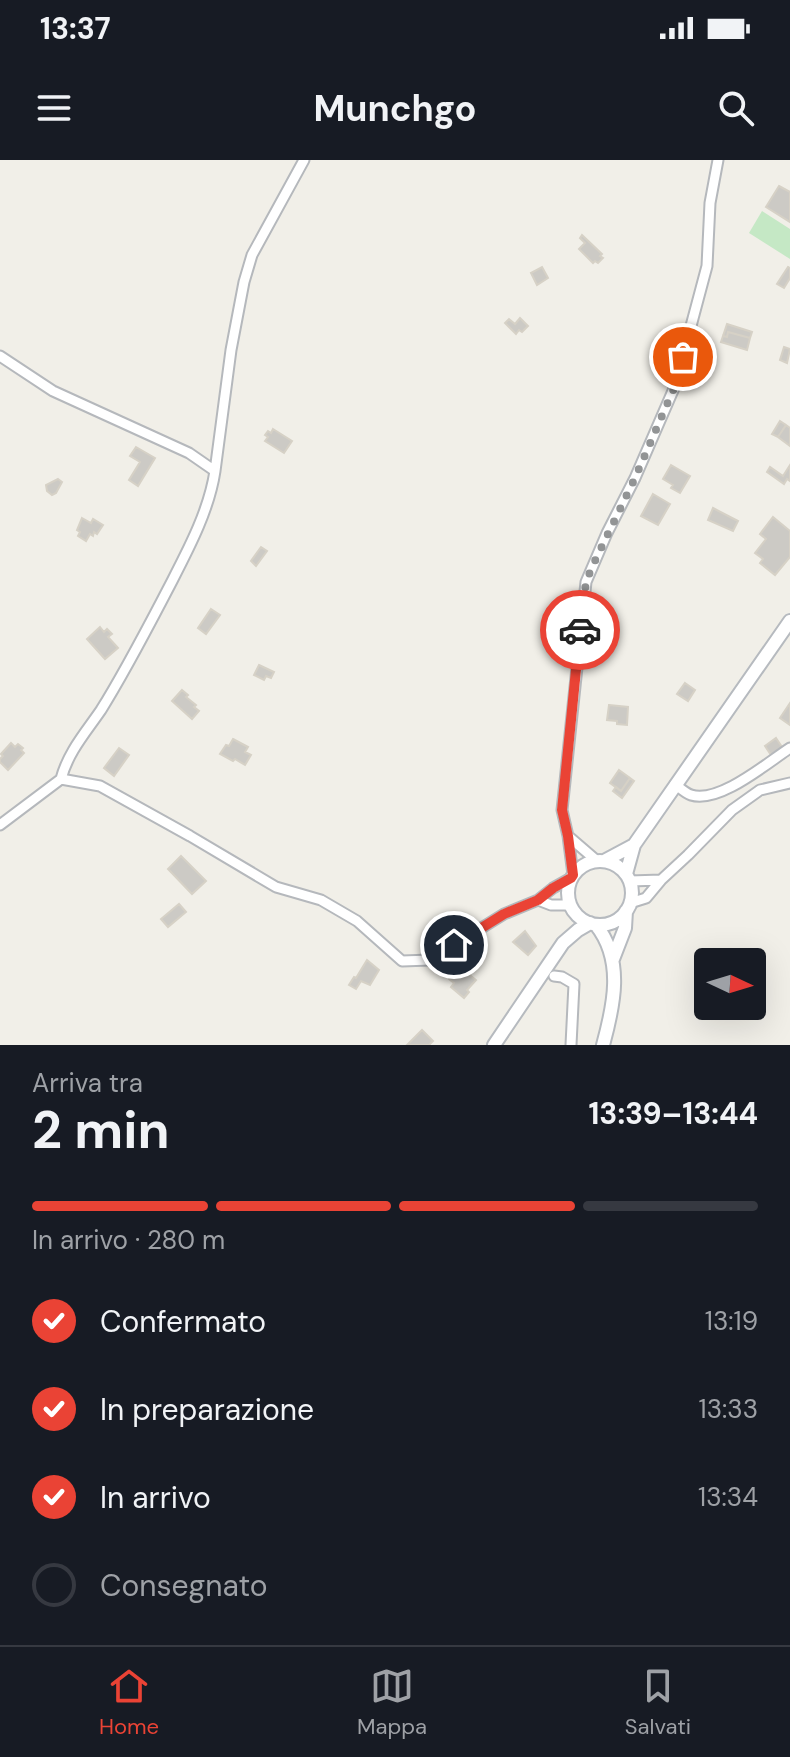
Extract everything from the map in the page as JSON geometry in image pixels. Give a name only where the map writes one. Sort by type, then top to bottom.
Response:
[{"type":"street","points":[[0,825],[61,779],[65,763],[101,709],[183,559],[213,486],[231,350],[252,255],[304,160]]},
{"type":"street","points":[[572,877],[562,810],[586,582],[675,386],[707,266],[708,225],[718,160]]},
{"type":"street","points":[[0,356],[53,391],[189,453],[215,471]]},
{"type":"street","points":[[628,878],[634,845],[790,621]]},
{"type":"street","points":[[675,784],[689,795],[707,797],[740,781],[790,748]]},
{"type":"street","points":[[61,779],[100,786],[276,887],[321,900],[357,921],[402,961],[430,960],[504,914],[538,900],[572,877]]},
{"type":"street","points":[[494,1045],[563,943],[578,930],[593,924],[613,922],[628,907],[646,898],[732,810],[760,790],[789,783]]},
{"type":"street","points":[[568,836],[600,861],[612,863],[628,878],[632,888],[625,928],[613,959]]},
{"type":"street","points":[[563,943],[570,906],[568,887],[572,877],[579,868],[634,845]]},
{"type":"street","points":[[628,878],[661,880]]},
{"type":"street","points":[[538,900],[551,905],[570,906],[582,920],[593,924],[607,938],[613,959],[613,1005],[603,1045]]},
{"type":"street","points":[[554,976],[574,984],[571,1045]]},
{"type":"green space","points":[[762,211],[790,229],[790,259],[749,233]]},
{"type":"building","points":[[779,186],[790,192],[790,222],[766,207]]},
{"type":"building","points":[[582,235],[602,254],[600,256],[603,258],[598,263],[593,263],[579,249],[585,243],[580,238]]},
{"type":"building","points":[[542,267],[548,278],[537,285],[531,273]]},
{"type":"building","points":[[788,267],[790,278],[784,288],[777,284]]},
{"type":"building","points":[[520,318],[528,326],[516,334],[505,323],[509,319],[515,324]]},
{"type":"building","points":[[727,324],[752,332],[750,338],[728,332],[727,337],[723,336]]},
{"type":"building","points":[[728,332],[750,338],[747,350],[721,342]]},
{"type":"building","points":[[784,347],[790,349],[787,363],[780,360]]},
{"type":"building","points":[[780,421],[786,425],[778,437],[772,434]]},
{"type":"building","points":[[786,425],[790,428],[790,446],[778,437]]},
{"type":"building","points":[[273,429],[292,441],[284,453],[265,441],[268,437],[265,435]]},
{"type":"building","points":[[136,447],[155,458],[138,486],[129,480],[140,462],[130,456]]},
{"type":"building","points":[[671,465],[690,476],[680,493],[663,479]]},
{"type":"building","points":[[790,465],[790,481],[787,479],[784,484],[767,472],[770,467],[783,476]]},
{"type":"building","points":[[58,479],[62,482],[52,495],[46,485]]},
{"type":"building","points":[[653,494],[670,504],[658,525],[641,516]]},
{"type":"building","points":[[713,508],[738,521],[733,531],[708,520]]},
{"type":"building","points":[[773,517],[790,531],[790,557],[775,575],[760,563],[763,559],[755,553],[766,539],[760,534]]},
{"type":"building","points":[[82,518],[91,523],[93,519],[103,525],[97,534],[90,534],[86,541],[78,536]]},
{"type":"building","points":[[261,547],[267,551],[256,566],[251,561]]},
{"type":"building","points":[[211,609],[220,615],[206,634],[198,628]]},
{"type":"building","points":[[100,627],[112,634],[108,637],[118,648],[105,659],[87,639]]},
{"type":"building","points":[[259,665],[274,672],[271,678],[266,676],[264,680],[254,675]]},
{"type":"building","points":[[685,683],[695,690],[688,701],[677,694]]},
{"type":"building","points":[[182,690],[199,711],[192,719],[172,701]]},
{"type":"building","points":[[790,703],[790,725],[780,718]]},
{"type":"building","points":[[609,705],[628,707],[627,725],[607,720]]},
{"type":"building","points":[[776,738],[782,747],[771,755],[765,746]]},
{"type":"building","points":[[233,739],[248,747],[245,752],[251,755],[245,765],[220,754]]},
{"type":"building","points":[[11,743],[15,747],[18,744],[24,753],[8,770],[0,759]]},
{"type":"building","points":[[119,748],[129,755],[114,776],[104,768]]},
{"type":"building","points":[[619,770],[630,778],[621,791],[610,783]]},
{"type":"building","points":[[630,778],[634,781],[622,798],[613,791],[616,787],[621,791]]},
{"type":"building","points":[[181,856],[206,881],[192,894],[168,869]]},
{"type":"building","points":[[179,904],[186,912],[168,927],[161,919]]},
{"type":"building","points":[[525,931],[536,946],[528,955],[513,942]]},
{"type":"building","points":[[367,960],[379,970],[370,985],[361,981],[356,989],[349,985]]},
{"type":"building","points":[[459,966],[476,980],[464,998],[451,987],[454,983],[449,979]]},
{"type":"building","points":[[422,1030],[433,1041],[429,1045],[407,1045]]},
{"type":"way so far","points":[[580,630],[586,582],[675,386],[683,357]]},
{"type":"route","points":[[454,945],[504,914],[538,900],[573,875],[562,810],[580,630]]}]
